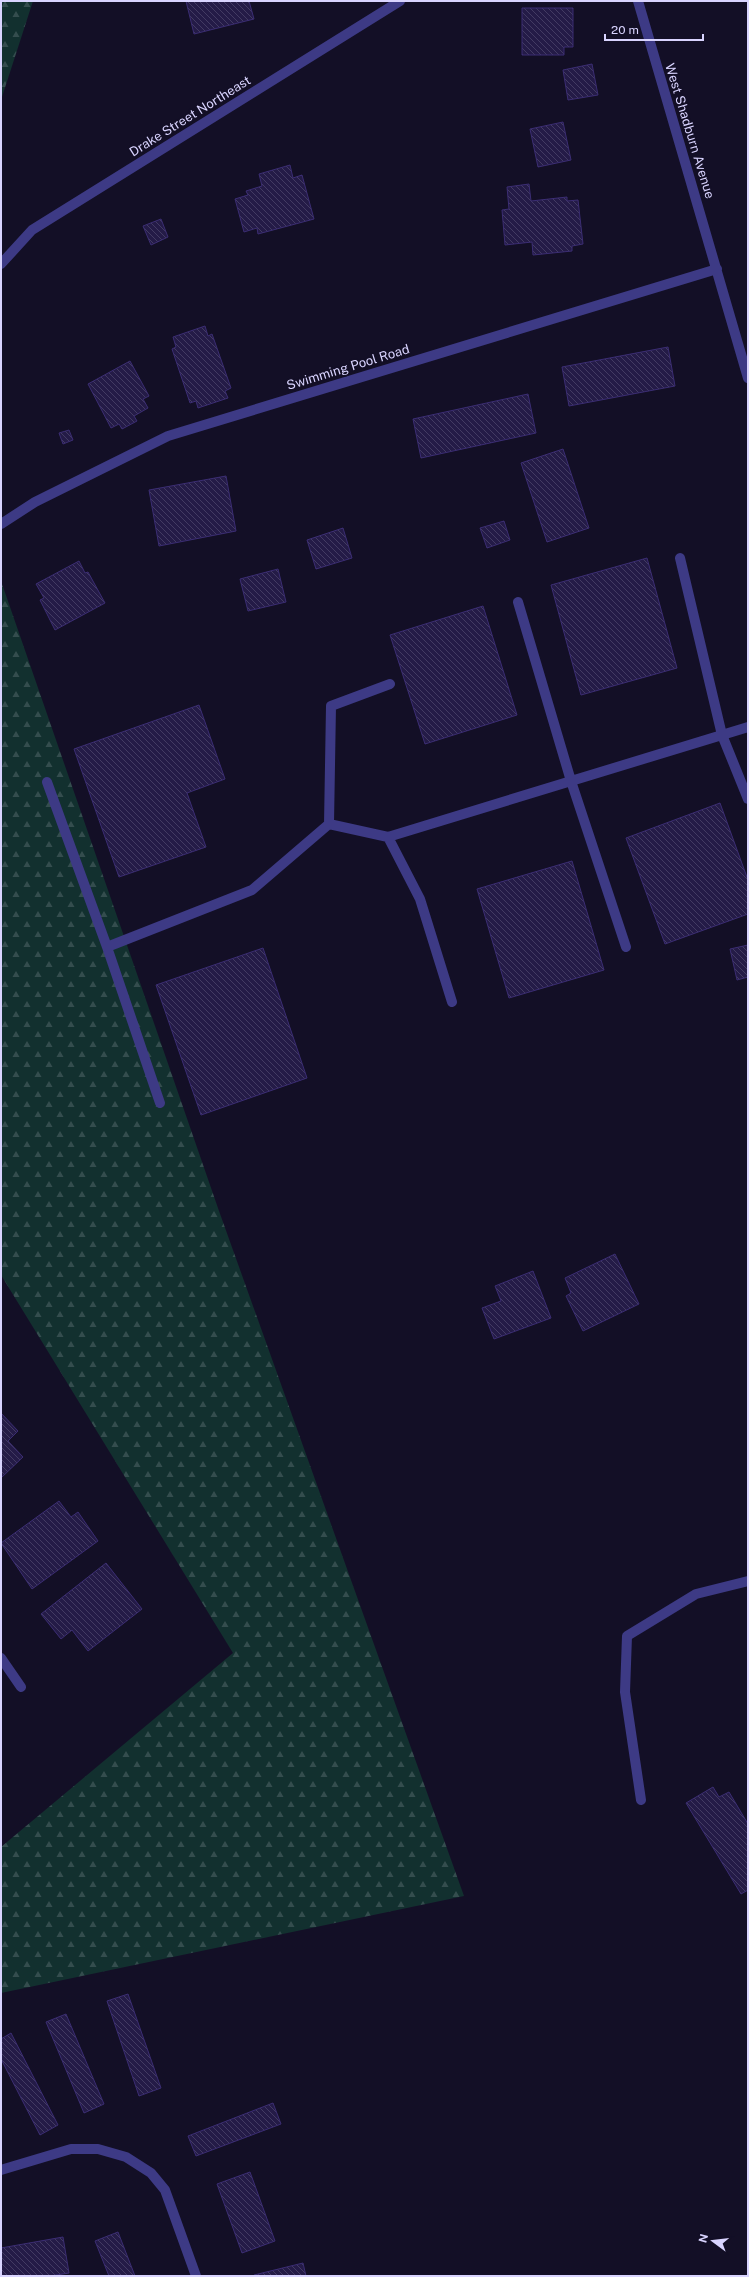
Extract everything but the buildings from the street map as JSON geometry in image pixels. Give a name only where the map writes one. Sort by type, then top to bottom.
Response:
[{"type":"street","name":"Drake Street Northeast","points":[[1,264],[32,230],[400,1]]},
{"type":"street","name":"West Shadburn Avenue","points":[[638,1],[748,378]]},
{"type":"street","name":"Swimming Pool Road","points":[[1,524],[36,502],[168,436],[717,269]]},
{"type":"street","points":[[680,558],[722,734],[748,799]]},
{"type":"street","points":[[518,602],[571,781],[626,947]]},
{"type":"street","points":[[107,947],[252,890],[329,824],[332,706],[390,684]]},
{"type":"street","points":[[329,824],[388,837],[748,727]]},
{"type":"street","points":[[47,782],[107,947],[160,1104]]},
{"type":"street","points":[[388,837],[420,899],[452,1002]]},
{"type":"street","points":[[640,1800],[624,1692],[627,1636],[696,1594],[748,1581]]},
{"type":"street","points":[[1,1658],[21,1687]]},
{"type":"street","points":[[1,2170],[71,2149],[98,2149],[126,2157],[151,2173],[165,2190],[196,2276]]},
{"type":"green space","points":[[1,1],[33,1],[1,100]]},
{"type":"green space","points":[[1,581],[219,1211],[464,1896],[1,1993],[1,1847],[233,1653],[1,1275]]}]
